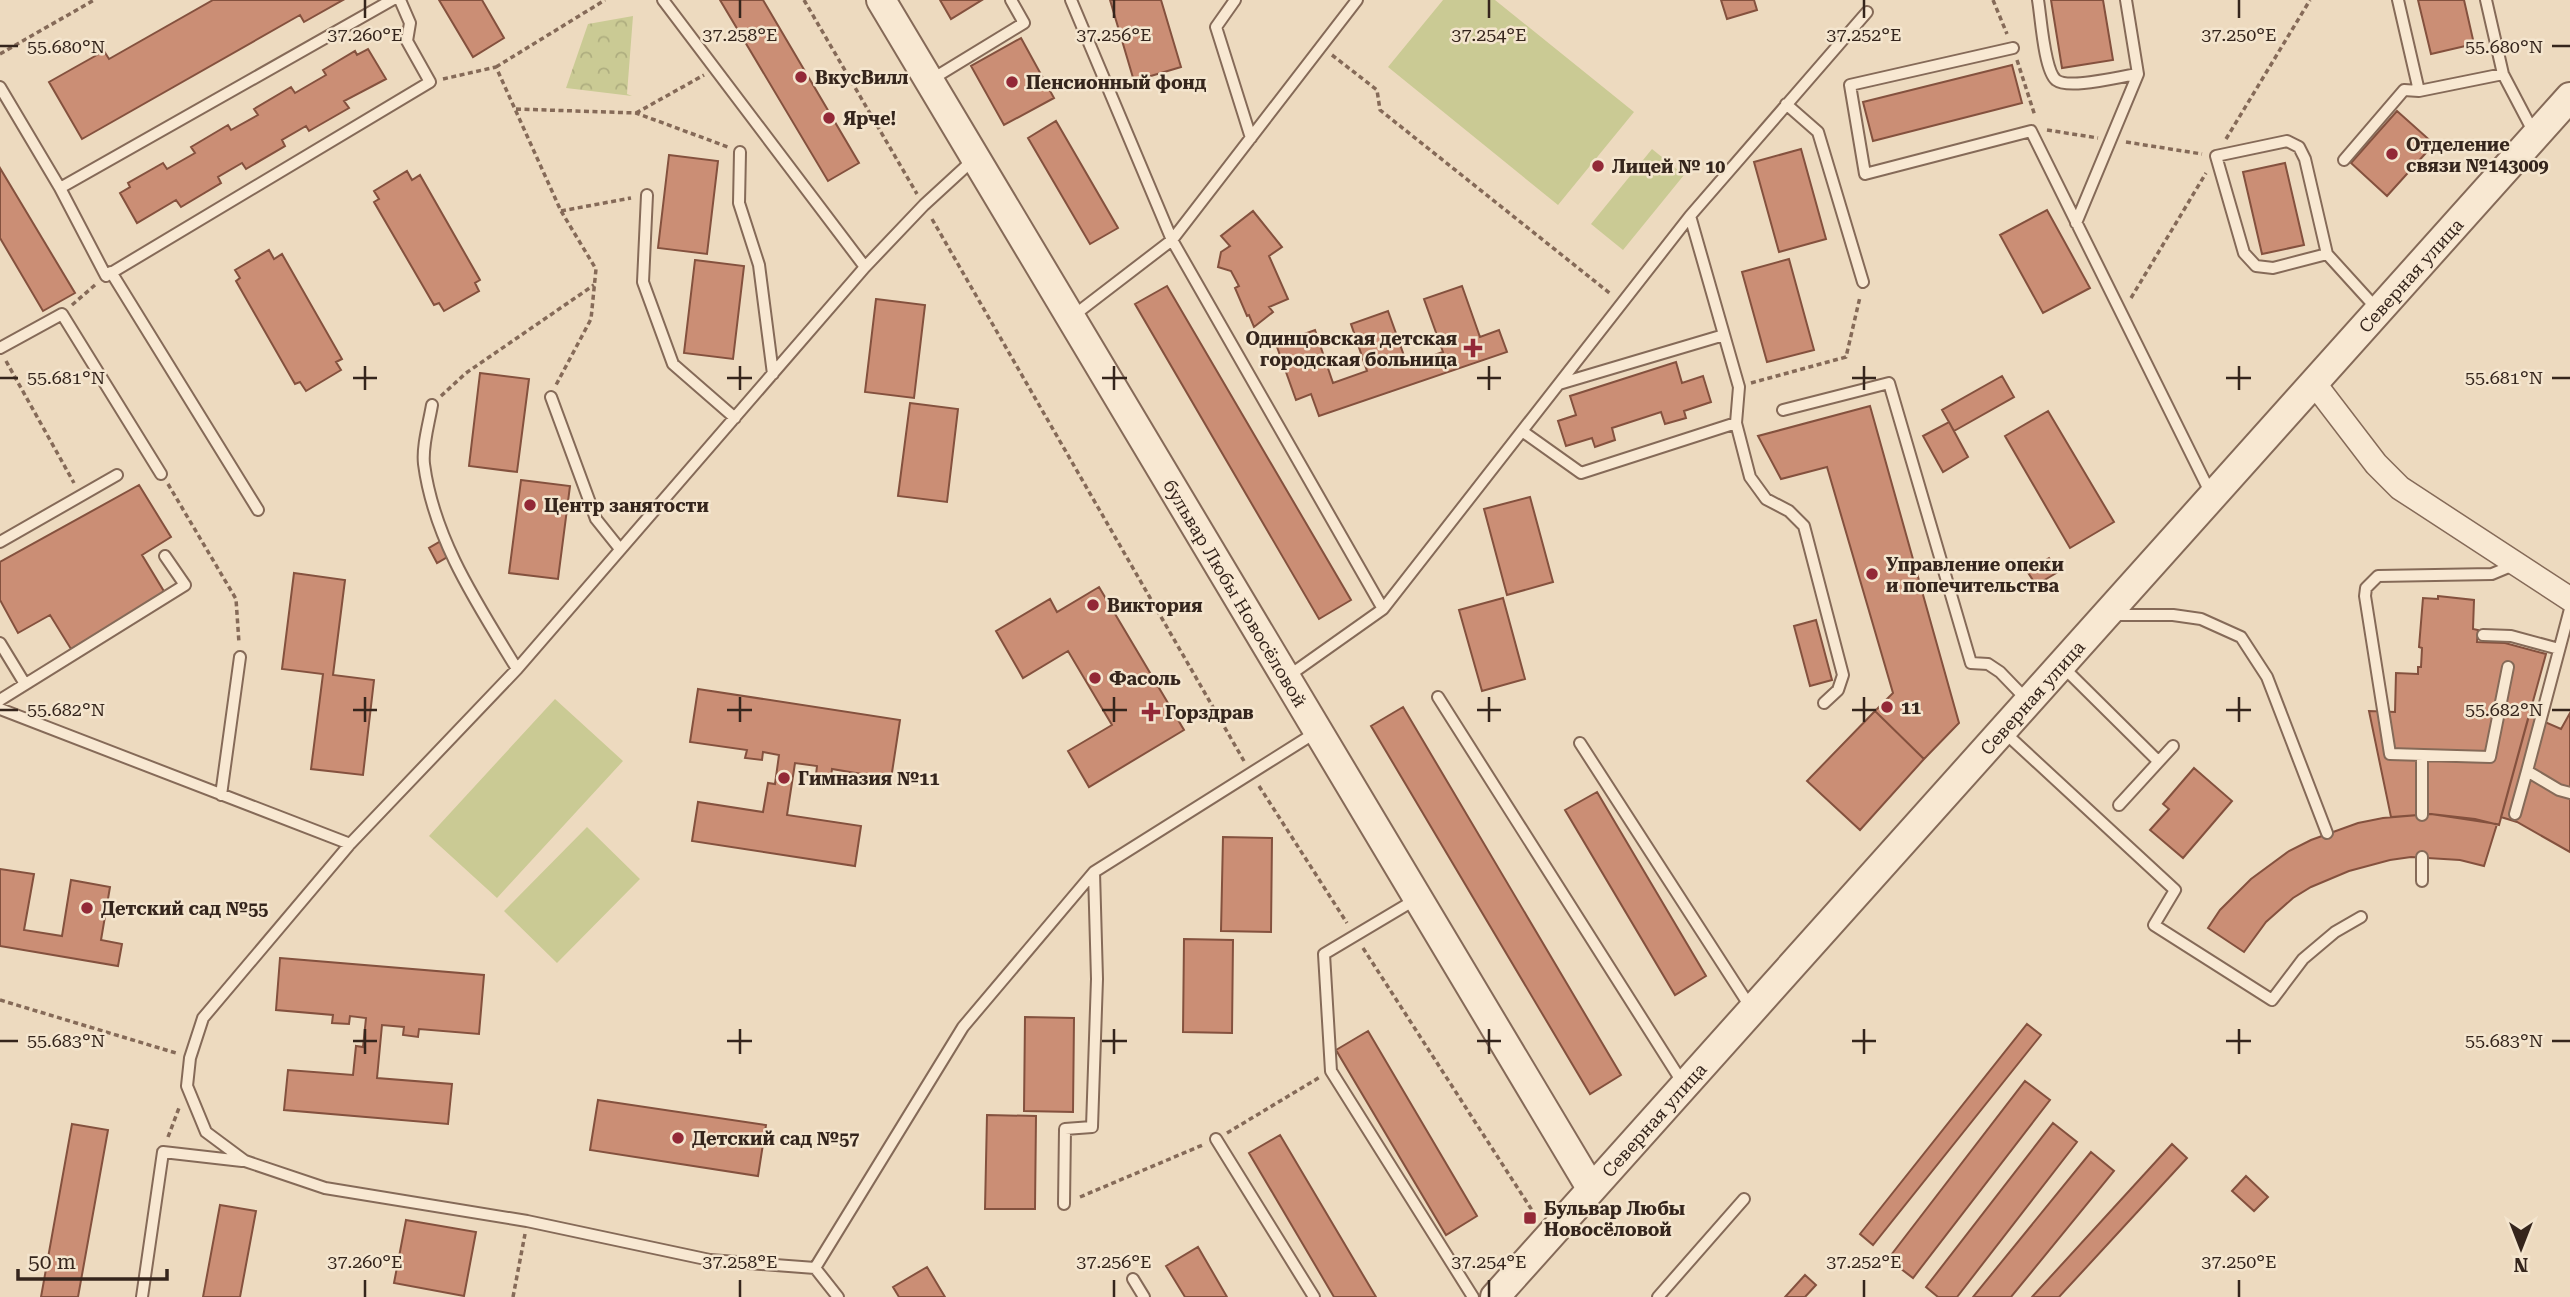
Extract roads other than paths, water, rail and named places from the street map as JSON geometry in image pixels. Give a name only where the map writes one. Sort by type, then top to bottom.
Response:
[{"type":"street","name":"бульвар Любы Новосёловой","points":[[881,0],[1591,1188]]},
{"type":"street","name":"Северная улица","points":[[1495,1297],[2570,97]]},
{"type":"street","points":[[2314,383],[2376,464],[2400,488],[2570,599]]},
{"type":"lane","points":[[60,188],[392,0]]},
{"type":"lane","points":[[108,274],[430,82],[407,41],[410,23],[400,0]]},
{"type":"lane","points":[[663,0],[865,267]]},
{"type":"lane","points":[[929,81],[1024,23],[1011,0]]},
{"type":"lane","points":[[1071,0],[1172,240],[1383,609]]},
{"type":"lane","points":[[1235,0],[1216,27],[1251,138]]},
{"type":"lane","points":[[1071,318],[1172,240],[1357,0]]},
{"type":"lane","points":[[2038,0],[2049,69],[2056,80],[2069,85],[2138,74]]},
{"type":"lane","points":[[2076,223],[2138,74],[2126,0]]},
{"type":"lane","points":[[2398,0],[2419,91]]},
{"type":"lane","points":[[2486,0],[2503,74],[2536,136]]},
{"type":"lane","points":[[1286,678],[1383,609],[1690,216],[1867,12]]},
{"type":"lane","points":[[2013,48],[1850,85],[1865,174],[2031,131],[2212,497]]},
{"type":"lane","points":[[2344,160],[2404,90],[2419,91],[2503,74]]},
{"type":"lane","points":[[0,86],[108,274],[258,510]]},
{"type":"lane","points":[[1787,104],[1818,132],[1863,282]]},
{"type":"lane","points":[[2326,254],[2273,268],[2256,266],[2244,253],[2216,156],[2287,141],[2299,147],[2305,159],[2326,254],[2379,311]]},
{"type":"lane","points":[[740,152],[739,203],[759,265],[773,374]]},
{"type":"lane","points":[[245,1161],[206,1132],[187,1086],[190,1058],[203,1018],[349,844],[517,668],[865,267],[924,205],[976,159]]},
{"type":"lane","points":[[647,195],[643,282],[673,364],[735,418]]},
{"type":"lane","points":[[1690,216],[1739,387],[1735,423],[1750,477],[1766,499],[1788,511],[1804,526],[1843,675],[1838,690],[1824,703]]},
{"type":"lane","points":[[0,349],[62,314],[161,474]]},
{"type":"lane","points":[[1559,384],[1724,335]]},
{"type":"lane","points":[[1783,410],[1889,383],[1971,663],[1988,664],[2000,672],[2029,702]]},
{"type":"lane","points":[[551,397],[596,519],[621,549]]},
{"type":"lane","points":[[432,405],[423,461],[436,512],[458,572],[517,668]]},
{"type":"lane","points":[[1522,431],[1581,473],[1735,423]]},
{"type":"lane","points":[[0,542],[117,475]]},
{"type":"lane","points":[[0,700],[185,585],[165,556]]},
{"type":"lane","points":[[2508,667],[2490,757],[2394,755],[2388,750],[2365,596],[2366,588],[2378,576],[2386,574],[2492,574],[2516,564]]},
{"type":"lane","points":[[2515,814],[2570,609]]},
{"type":"lane","points":[[2107,615],[2173,615],[2201,619],[2241,637],[2267,677],[2327,833]]},
{"type":"lane","points":[[2483,635],[2515,637],[2559,649]]},
{"type":"lane","points":[[0,643],[25,684]]},
{"type":"lane","points":[[221,795],[240,657]]},
{"type":"lane","points":[[2061,665],[2158,761]]},
{"type":"lane","points":[[1438,697],[1684,1086]]},
{"type":"lane","points":[[0,709],[349,844]]},
{"type":"lane","points":[[815,1268],[963,1027],[1094,872],[1318,731]]},
{"type":"lane","points":[[2003,731],[2175,890],[2154,925],[2272,1000],[2303,959],[2335,932],[2361,917]]},
{"type":"lane","points":[[1580,743],[1752,1010]]},
{"type":"lane","points":[[2119,804],[2173,746]]},
{"type":"lane","points":[[2422,756],[2422,815]]},
{"type":"lane","points":[[2527,771],[2559,790],[2570,793]]},
{"type":"lane","points":[[2422,857],[2422,881]]},
{"type":"lane","points":[[1064,1204],[1065,1129],[1092,1127],[1097,979],[1094,872]]},
{"type":"lane","points":[[1418,898],[1324,954],[1331,1071],[1473,1297]]},
{"type":"lane","points":[[1216,1139],[1314,1297]]},
{"type":"lane","points":[[142,1297],[163,1152],[245,1161],[325,1188],[527,1221],[710,1259],[815,1268],[838,1297]]},
{"type":"lane","points":[[1658,1297],[1744,1199]]},
{"type":"lane","points":[[1133,1279],[1144,1297]]},
{"type":"place","name":"ВкусВилл","points":[[801,77]]},
{"type":"place","name":"Пенсионный фонд","points":[[1012,82]]},
{"type":"place","name":"Ярче!","points":[[829,118]]},
{"type":"place","name":"Отделение связи №143009","points":[[2392,154]]},
{"type":"place","name":"Лицей № 10","points":[[1598,166]]},
{"type":"place","name":"Одинцовская детская городская больница","points":[[1473,348]]},
{"type":"place","name":"Центр занятости","points":[[530,505]]},
{"type":"place","name":"Управление опеки и попечительства","points":[[1872,574]]},
{"type":"place","name":"Виктория","points":[[1093,605]]},
{"type":"place","name":"Фасоль","points":[[1095,678]]},
{"type":"place","name":"11","points":[[1887,707]]},
{"type":"place","name":"Горздрав","points":[[1151,712]]},
{"type":"place","name":"Гимназия №11","points":[[784,778]]},
{"type":"place","name":"Детский сад №55","points":[[87,908]]},
{"type":"place","name":"Детский сад №57","points":[[678,1138]]},
{"type":"place","name":"Бульвар Любы Новосёловой","points":[[1530,1218]]}]
